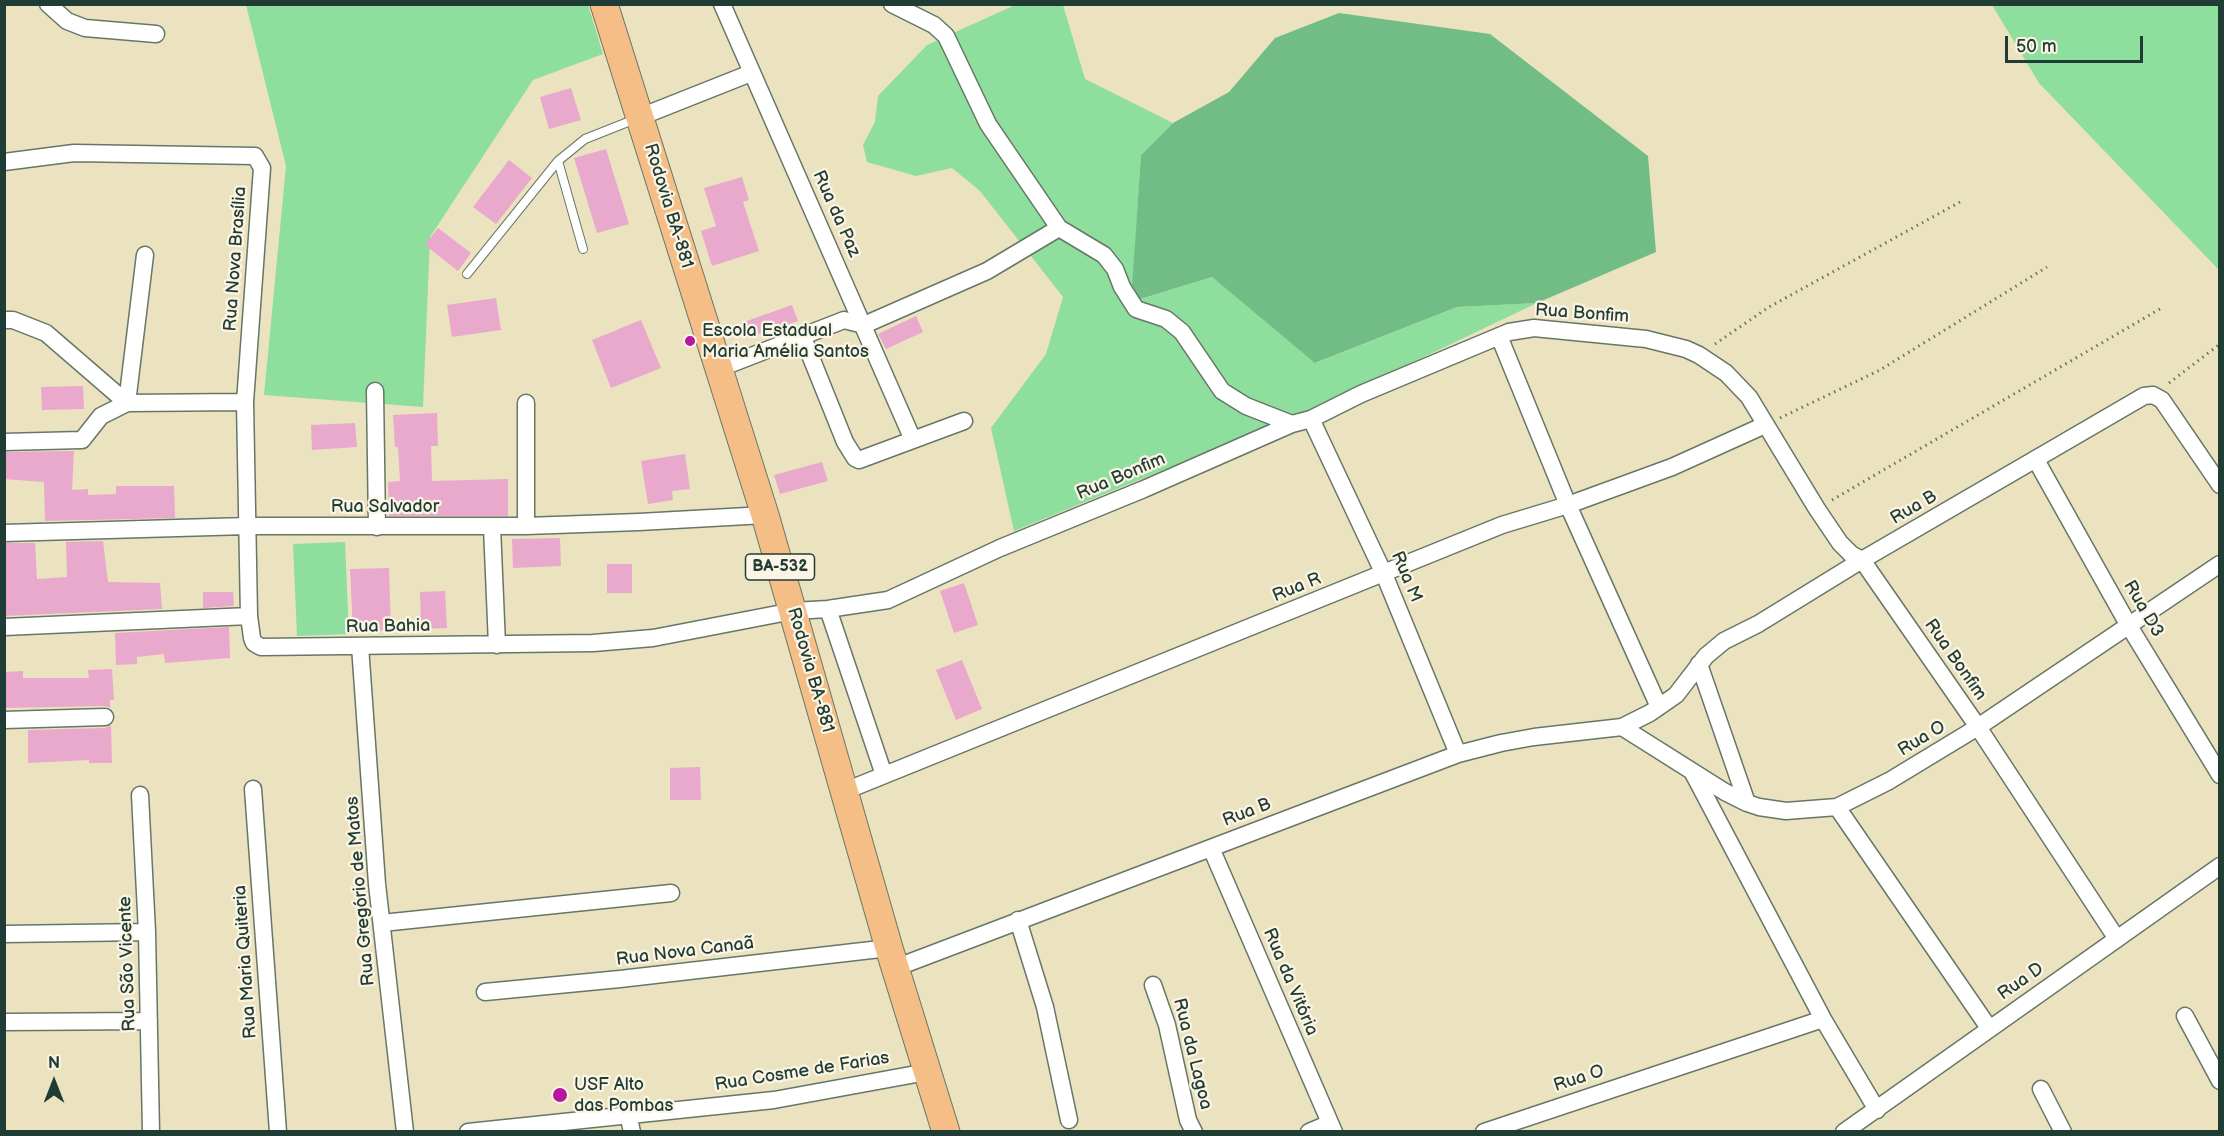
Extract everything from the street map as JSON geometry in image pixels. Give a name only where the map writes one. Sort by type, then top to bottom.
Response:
[{"type":"main road","name":"Rodovia BA-881","points":[[604,4],[765,515],[892,958],[946,1131]]},
{"type":"street","points":[[48,4],[67,21],[86,28],[156,34]]},
{"type":"street","name":"Rua da Paz","points":[[722,4],[914,440]]},
{"type":"street","points":[[892,4],[934,25],[946,36],[988,124],[1059,228],[1104,255],[1115,269],[1122,287],[1136,309],[1166,319],[1182,332],[1222,391],[1246,406],[1292,424]]},
{"type":"street","points":[[640,117],[751,73]]},
{"type":"street","name":"Rua Nova Brasília","points":[[4,162],[74,153],[255,156],[262,168],[245,402],[249,616]]},
{"type":"street","points":[[718,369],[844,320],[864,325],[987,271],[1059,228]]},
{"type":"street","points":[[127,403],[145,255]]},
{"type":"street","points":[[4,320],[14,320],[46,333],[127,403]]},
{"type":"street","name":"Rua Bonfim","points":[[793,611],[828,609],[888,600],[1000,548],[1311,418],[1361,394],[1509,332],[1534,328],[1646,339],[1686,349],[1699,355],[1713,363],[1739,385],[1749,397],[1840,543],[1851,554],[1862,560],[1978,727],[2116,939]]},
{"type":"street","points":[[802,335],[845,442],[857,459],[964,421]]},
{"type":"street","points":[[1499,336],[1568,505],[1659,707]]},
{"type":"street","points":[[375,391],[377,527]]},
{"type":"street","points":[[2153,395],[2162,400],[2220,485]]},
{"type":"street","name":"Rua B","points":[[892,958],[1018,920],[1458,754],[1501,743],[1570,732],[1622,727],[1659,707],[1681,691],[1699,664],[1718,645],[1758,624],[1862,560],[2036,460],[2138,398],[2153,395]]},
{"type":"street","points":[[4,442],[82,440],[101,416],[127,403],[245,402]]},
{"type":"street","points":[[526,403],[526,526]]},
{"type":"street","name":"Rua M","points":[[1311,418],[1384,574],[1458,754]]},
{"type":"street","name":"Rua R","points":[[845,791],[1502,525],[1568,505],[1672,467],[1765,425]]},
{"type":"street","name":"Rua D3","points":[[2036,460],[2129,626],[2220,775]]},
{"type":"street","name":"Rua Salvador","points":[[4,533],[247,526],[492,527],[765,515]]},
{"type":"street","points":[[492,527],[497,645]]},
{"type":"street","name":"Rua O","points":[[1622,727],[1747,803],[1786,811],[1837,807],[1889,781],[1978,727],[2220,564]]},
{"type":"street","points":[[828,609],[884,775]]},
{"type":"street","name":"Rua Bahia","points":[[249,616],[252,638],[254,643],[261,647],[497,645],[625,642],[684,633],[793,611]]},
{"type":"street","points":[[4,627],[249,616]]},
{"type":"street","name":"Rua Gregório de Matos","points":[[360,646],[377,884],[405,1131]]},
{"type":"street","points":[[1699,664],[1747,803]]},
{"type":"street","points":[[4,720],[105,717]]},
{"type":"street","points":[[1693,772],[1823,1019],[1876,1110]]},
{"type":"street","name":"Rua Maria Quiteria","points":[[253,789],[278,1131]]},
{"type":"street","name":"Rua São Vicente","points":[[140,795],[147,932],[151,1131]]},
{"type":"street","points":[[1837,807],[1989,1028]]},
{"type":"street","name":"Rua da Vitória","points":[[1211,848],[1332,1127]]},
{"type":"street","name":"Rua D","points":[[1844,1131],[2220,866]]},
{"type":"street","points":[[382,923],[671,893]]},
{"type":"street","points":[[1018,920],[1045,1007],[1069,1120]]},
{"type":"street","points":[[4,934],[147,932]]},
{"type":"street","name":"Rua Nova Canaã","points":[[485,992],[892,958]]},
{"type":"street","name":"Rua da Lagoa","points":[[1153,985],[1167,1025],[1188,1120],[1194,1131]]},
{"type":"street","points":[[2185,1016],[2220,1081]]},
{"type":"street","name":"Rua O","points":[[1484,1131],[1823,1019]]},
{"type":"street","points":[[4,1022],[149,1021]]},
{"type":"street","name":"Rua Cosme de Farias","points":[[468,1131],[774,1100],[927,1072]]},
{"type":"street","points":[[2041,1089],[2063,1131]]},
{"type":"street","points":[[628,1114],[632,1131]]},
{"type":"street","points":[[1310,1131],[1332,1127]]},
{"type":"lane","points":[[468,274],[558,161],[585,139],[640,117]]},
{"type":"lane","points":[[558,161],[583,249]]},
{"type":"path","points":[[1699,355],[1769,307],[1960,202]]},
{"type":"path","points":[[1765,425],[1880,370],[2047,267]]},
{"type":"path","points":[[1817,509],[2160,309]]},
{"type":"path","points":[[2153,395],[2220,344]]},
{"type":"green space","points":[[246,5],[588,5],[603,54],[533,80],[430,237],[423,407],[264,395],[286,166]]},
{"type":"green space","points":[[1015,5],[1063,5],[1085,79],[1173,123],[1141,155],[1132,302],[1212,277],[1316,363],[1457,307],[1537,303],[1325,404],[1014,531],[991,428],[1046,354],[1063,297],[980,191],[952,168],[916,176],[867,162],[863,145],[875,122],[878,96],[927,45]]},
{"type":"green space","points":[[1992,5],[2219,5],[2219,270],[2039,83]]},
{"type":"green space","points":[[1339,13],[1490,34],[1648,156],[1656,252],[1537,303],[1457,307],[1315,363],[1212,277],[1131,302],[1141,155],[1173,123],[1229,92],[1275,38]]},
{"type":"green space","points":[[345,542],[349,634],[297,636],[293,544]]},
{"type":"building","points":[[571,88],[581,120],[549,129],[540,97]]},
{"type":"building","points":[[606,149],[629,224],[597,233],[574,158]]},
{"type":"building","points":[[509,160],[532,178],[496,224],[473,207]]},
{"type":"building","points":[[742,177],[749,200],[743,202],[759,251],[712,266],[701,231],[716,226],[704,188]]},
{"type":"building","points":[[438,228],[471,253],[458,271],[425,245]]},
{"type":"building","points":[[496,298],[501,330],[452,337],[447,305]]},
{"type":"building","points":[[792,305],[798,321],[746,338],[741,323]]},
{"type":"building","points":[[916,316],[923,332],[886,349],[878,334]]},
{"type":"building","points":[[641,320],[661,368],[611,388],[592,340]]},
{"type":"building","points":[[83,386],[84,409],[42,410],[41,387]]},
{"type":"building","points":[[437,413],[438,446],[431,446],[432,481],[508,479],[508,516],[389,516],[388,482],[400,481],[393,415]]},
{"type":"building","points":[[355,423],[357,447],[312,450],[311,425]]},
{"type":"building","points":[[74,451],[72,490],[88,489],[88,495],[116,494],[116,486],[174,486],[175,518],[45,521],[44,482],[4,479],[4,452]]},
{"type":"building","points":[[685,454],[690,489],[672,491],[673,500],[648,504],[641,461]]},
{"type":"building","points":[[822,462],[828,481],[780,494],[774,475]]},
{"type":"building","points":[[560,538],[561,566],[513,568],[512,539]]},
{"type":"building","points":[[103,541],[108,582],[160,583],[162,609],[4,616],[4,543],[35,543],[37,579],[67,577],[66,542]]},
{"type":"building","points":[[607,564],[632,564],[632,593],[607,593]]},
{"type":"building","points":[[389,568],[391,630],[353,631],[350,569]]},
{"type":"building","points":[[964,583],[978,625],[954,633],[940,591]]},
{"type":"building","points":[[445,591],[447,628],[421,629],[420,592]]},
{"type":"building","points":[[203,592],[233,592],[234,606],[203,608]]},
{"type":"building","points":[[229,627],[230,658],[165,663],[164,654],[137,657],[137,664],[116,665],[115,633]]},
{"type":"building","points":[[962,660],[982,709],[956,720],[936,670]]},
{"type":"building","points":[[112,669],[114,700],[110,700],[110,708],[105,706],[4,708],[4,672],[23,671],[23,678],[89,678],[88,670]]},
{"type":"building","points":[[111,725],[112,763],[89,763],[89,760],[28,763],[28,730],[105,728]]},
{"type":"building","points":[[700,767],[701,800],[670,800],[670,768]]},
{"type":"place","name":"Escola Estadual Maria Amélia Santos","points":[[690,341]]},
{"type":"place","name":"USF Alto das Pombas","points":[[560,1095]]}]
